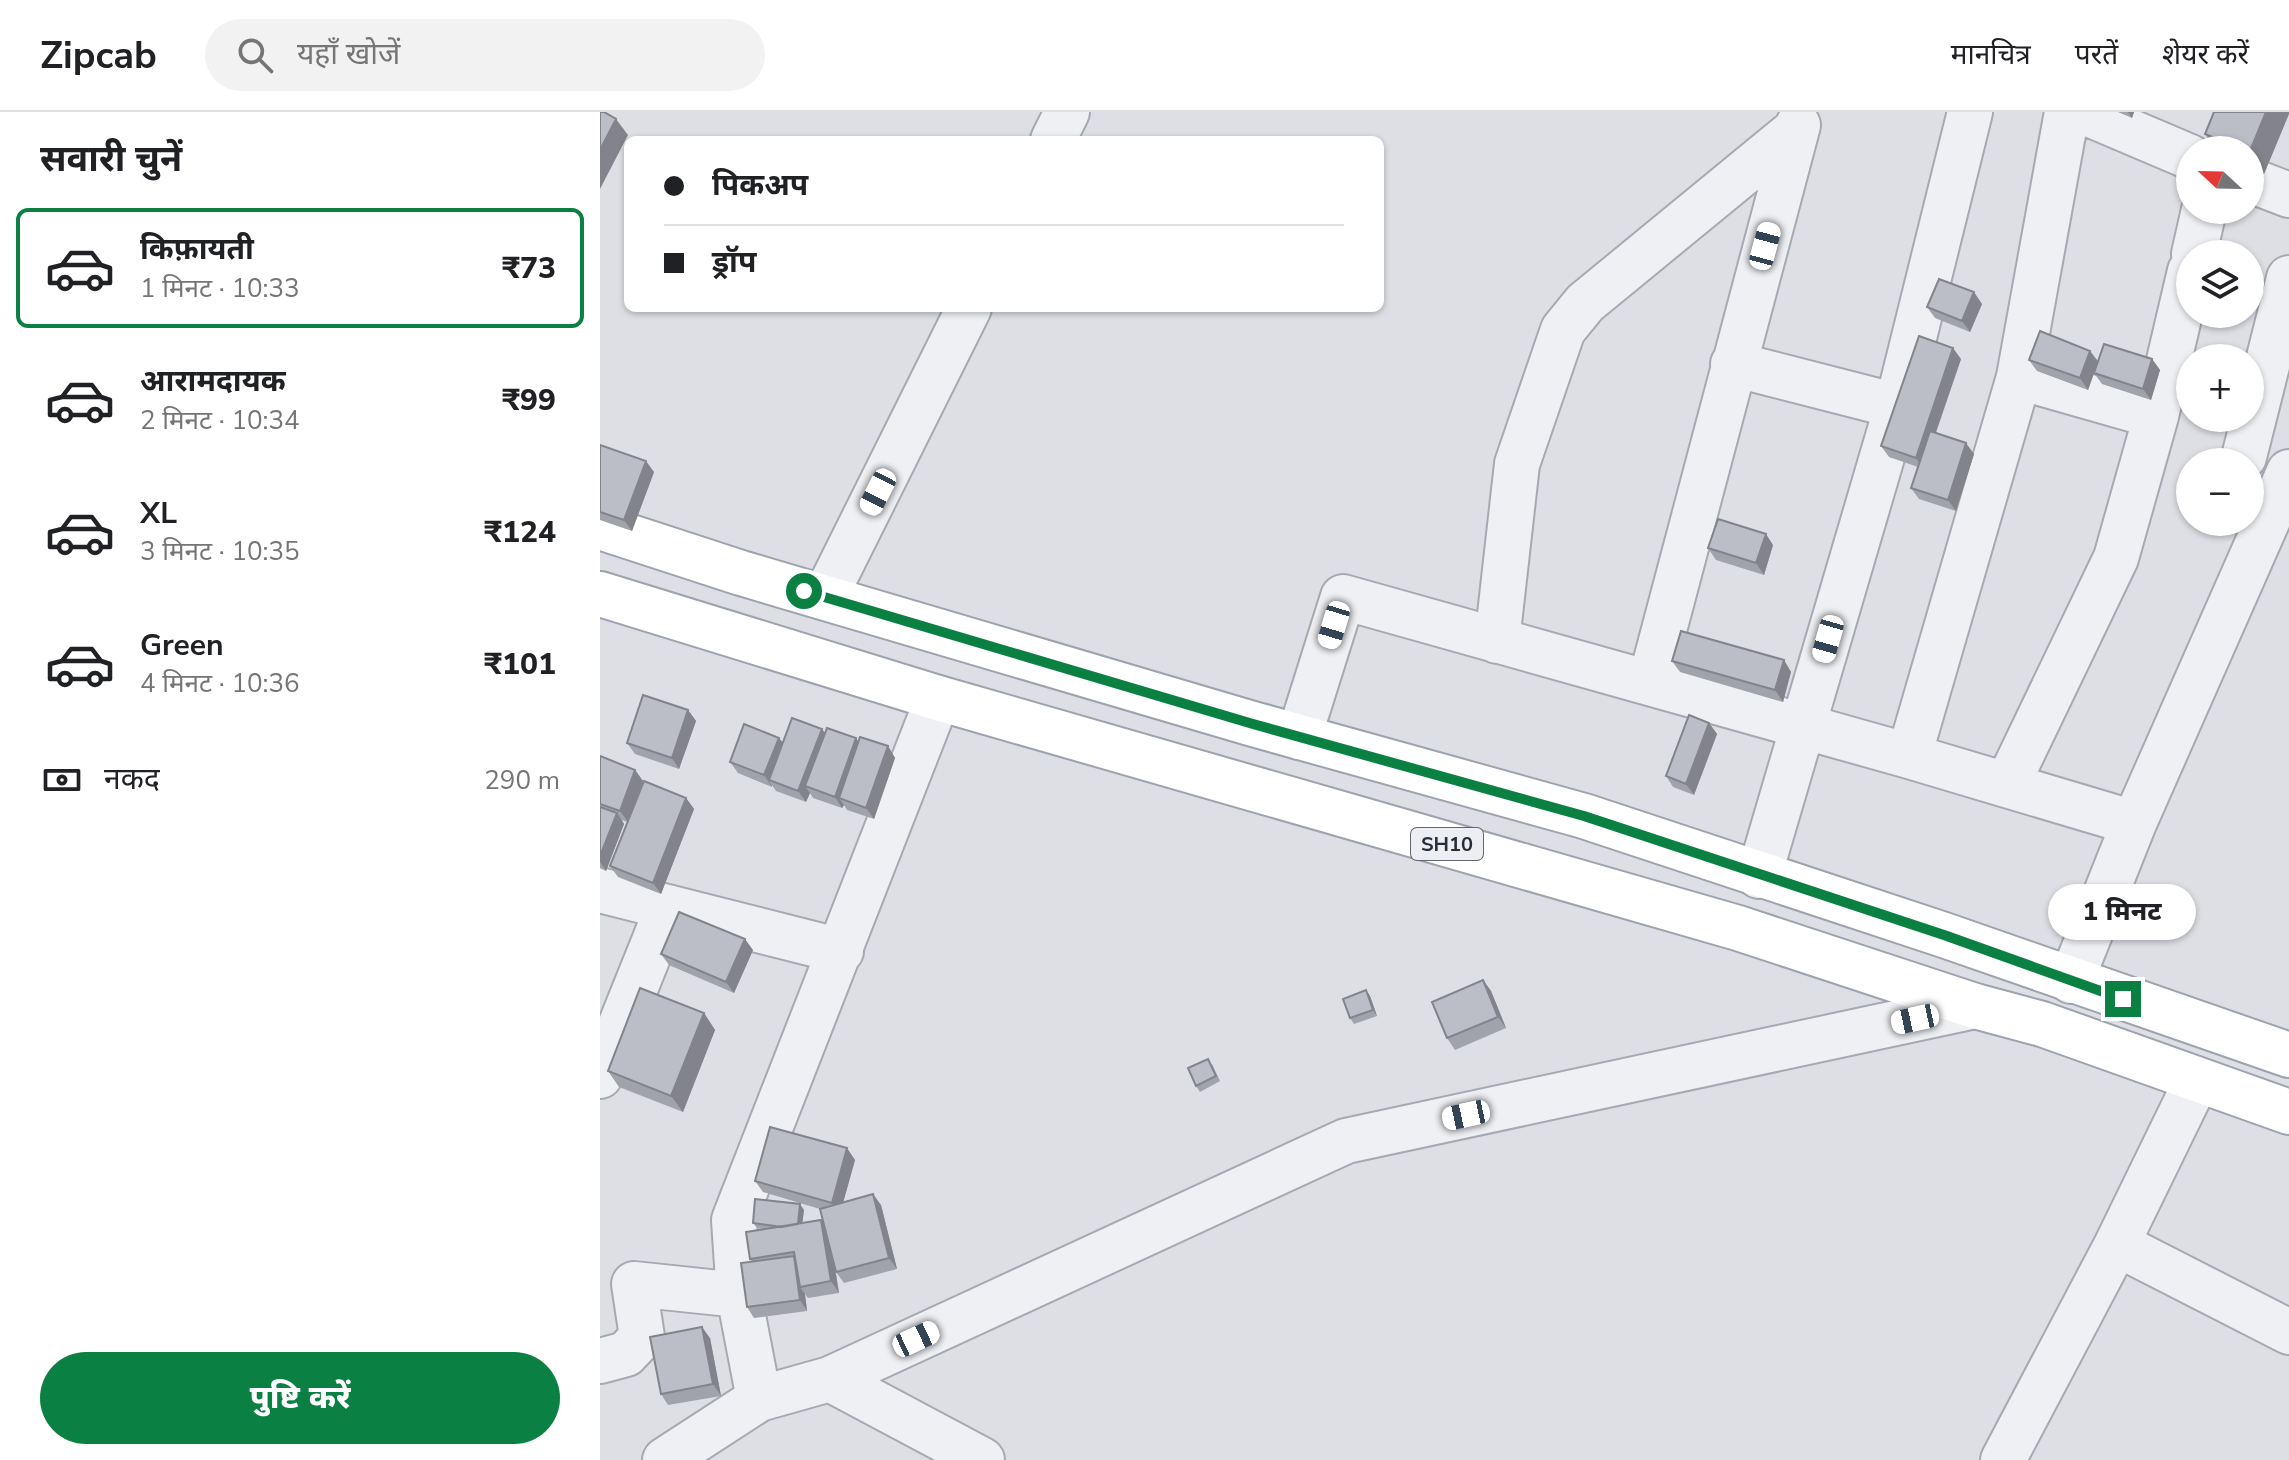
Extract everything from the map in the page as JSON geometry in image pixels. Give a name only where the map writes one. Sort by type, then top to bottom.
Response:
[{"type":"main road","points":[[600,527],[1299,737],[1584,816],[1944,935],[2289,1055]]},
{"type":"main road","name":"SH10","points":[[600,594],[938,698],[1738,928],[1975,1006],[2042,1024],[2289,1112]]},
{"type":"main road","points":[[2134,1058],[2149,1008]]},
{"type":"street","points":[[1055,136],[1067,112]]},
{"type":"street","points":[[1759,876],[1897,406],[1970,112]]},
{"type":"street","points":[[1909,756],[2019,377],[2067,112]]},
{"type":"street","points":[[2084,112],[2176,151]]},
{"type":"street","points":[[1650,683],[1799,120]]},
{"type":"street","points":[[1497,641],[1517,464],[1563,330],[1585,303],[1799,120]]},
{"type":"street","points":[[2264,185],[2289,195]]},
{"type":"street","points":[[2246,448],[2289,278]]},
{"type":"street","points":[[825,597],[967,312]]},
{"type":"street","points":[[2007,785],[2116,558],[2156,416],[2177,328]]},
{"type":"street","points":[[1733,364],[1897,406]]},
{"type":"street","points":[[2019,377],[2156,416]]},
{"type":"street","points":[[2071,981],[2134,823],[2289,472]]},
{"type":"street","points":[[1299,737],[1343,597],[1909,756],[2134,823]]},
{"type":"street","points":[[759,1399],[739,1295],[734,1220],[938,698]]},
{"type":"street","points":[[600,890],[841,951]]},
{"type":"street","points":[[600,1076],[668,907]]},
{"type":"street","points":[[665,1460],[759,1399],[830,1379],[1346,1141],[1975,1006]]},
{"type":"street","points":[[2003,1460],[2117,1244],[2197,1080]]},
{"type":"street","points":[[2117,1244],[2289,1332]]},
{"type":"street","points":[[600,1361],[626,1354],[642,1337],[634,1284],[739,1295]]},
{"type":"street","points":[[830,1379],[982,1460]]},
{"type":"building","points":[[600,112],[616,119],[600,150]]},
{"type":"building","points":[[2214,112],[2266,112],[2256,136],[2205,134]]},
{"type":"building","points":[[1939,279],[1974,292],[1962,321],[1927,307]]},
{"type":"building","points":[[2040,331],[2090,351],[2080,378],[2029,360]]},
{"type":"building","points":[[1919,336],[1953,348],[1916,458],[1881,446]]},
{"type":"building","points":[[2104,344],[2152,359],[2143,389],[2094,373]]},
{"type":"building","points":[[1930,431],[1966,443],[1948,500],[1911,488]]},
{"type":"building","points":[[600,445],[646,461],[624,520],[600,512]]},
{"type":"building","points":[[1718,519],[1766,534],[1756,563],[1708,548]]},
{"type":"building","points":[[1681,631],[1784,660],[1775,690],[1672,661]]},
{"type":"building","points":[[643,695],[688,710],[672,758],[627,743]]},
{"type":"building","points":[[1689,715],[1709,723],[1686,784],[1666,776]]},
{"type":"building","points":[[792,718],[822,729],[798,791],[769,780]]},
{"type":"building","points":[[744,724],[779,738],[764,775],[730,762]]},
{"type":"building","points":[[827,728],[856,738],[835,797],[805,786]]},
{"type":"building","points":[[860,737],[888,746],[866,808],[839,798]]},
{"type":"building","points":[[600,756],[635,770],[620,811],[600,804]]},
{"type":"building","points":[[644,781],[686,798],[653,883],[610,866]]},
{"type":"building","points":[[600,807],[617,813],[600,856]]},
{"type":"building","points":[[679,912],[745,939],[726,982],[661,954]]},
{"type":"building","points":[[1483,980],[1498,1017],[1447,1038],[1432,1002]]},
{"type":"building","points":[[640,988],[704,1013],[671,1096],[608,1071]]},
{"type":"building","points":[[1366,990],[1373,1010],[1350,1018],[1343,999]]},
{"type":"building","points":[[1208,1059],[1216,1076],[1196,1086],[1188,1068]]},
{"type":"building","points":[[770,1127],[847,1148],[832,1203],[755,1181]]},
{"type":"building","points":[[873,1194],[889,1258],[836,1272],[820,1209]]},
{"type":"building","points":[[755,1199],[800,1204],[798,1224],[782,1227],[753,1223]]},
{"type":"building","points":[[821,1220],[831,1281],[800,1287],[794,1252],[750,1259],[746,1232]]},
{"type":"building","points":[[794,1256],[800,1300],[747,1307],[741,1263]]},
{"type":"building","points":[[702,1327],[713,1384],[661,1394],[650,1337]]},
{"type":"route","points":[[804,591],[1253,724],[1584,816],[1944,935],[2123,999]]}]
